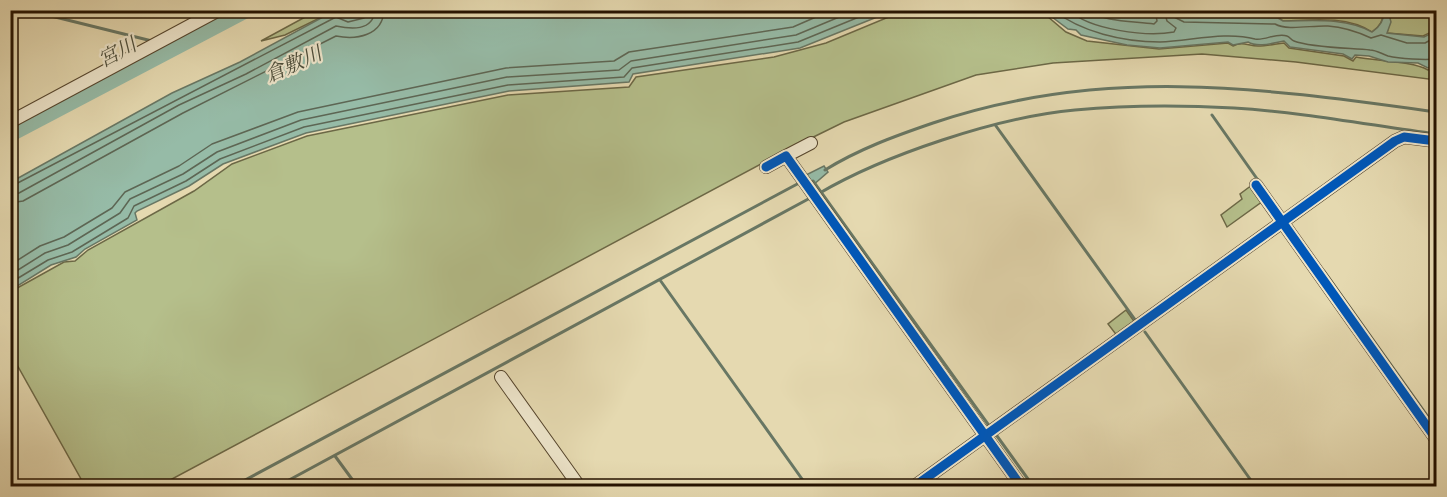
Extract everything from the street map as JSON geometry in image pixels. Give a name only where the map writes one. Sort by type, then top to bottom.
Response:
[{"type":"street","points":[[10,122],[219,10]]},
{"type":"street","points":[[915,486],[1399,138],[1437,141]]},
{"type":"street","points":[[766,167],[811,143]]},
{"type":"street","points":[[786,156],[1021,486]]},
{"type":"street","points":[[1256,185],[1286,221],[1437,439]]},
{"type":"street","points":[[501,377],[579,486]]},
{"type":"shaded area","points":[[318,10],[334,11],[285,35],[261,41]]},
{"type":"shaded area","points":[[1383,10],[1381,22],[1372,32],[1340,21],[1283,21],[1278,17],[1184,15],[1174,11]]},
{"type":"shaded area","points":[[903,11],[1041,11],[1066,32],[1087,41],[1159,49],[1228,43],[1233,46],[1243,44],[1258,46],[1284,43],[1289,48],[1344,56],[1353,61],[1356,57],[1403,63],[1428,70],[1436,66],[1436,80],[1296,62],[1202,54],[1053,63],[976,75],[844,122],[789,149],[159,486],[85,486],[11,354],[10,292],[64,262],[75,261],[88,250],[194,191],[232,164],[307,136],[508,95],[629,87],[636,77],[774,57],[826,43]]},
{"type":"shaded area","points":[[1392,11],[1427,14],[1427,17],[1436,18],[1436,30],[1423,36],[1387,33]]},
{"type":"shaded area","points":[[1252,185],[1263,201],[1227,227],[1221,215],[1242,199],[1240,194]]},
{"type":"shaded area","points":[[1126,310],[1136,324],[1118,337],[1108,324]]},
{"type":"water","points":[[1173,10],[1184,16],[1339,22],[1362,27],[1372,32],[1381,23],[1384,11],[1388,11],[1391,22],[1387,33],[1424,37],[1436,31],[1436,64],[1428,68],[1418,63],[1388,62],[1369,56],[1355,55],[1352,59],[1343,54],[1290,47],[1284,41],[1261,45],[1248,42],[1233,45],[1228,42],[1160,48],[1127,45],[1081,35],[1076,30],[1068,29],[1044,11]]},
{"type":"water","name":"倉敷川","points":[[334,11],[349,16],[368,11],[892,11],[800,48],[633,74],[629,82],[509,91],[306,133],[223,164],[189,186],[137,211],[135,213],[137,220],[85,249],[76,257],[51,265],[11,290],[11,182],[172,93],[240,62]]},
{"type":"water","points":[[824,166],[828,172],[812,186],[804,176]]},
{"type":"waterway","points":[[27,10],[152,41]]},
{"type":"waterway","name":"宮川","points":[[10,133],[244,10]]},
{"type":"waterway","name":"宮川","points":[[164,45],[174,48]]},
{"type":"waterway","points":[[825,170],[864,149],[933,123],[997,105],[1059,93],[1121,88],[1183,87],[1245,90],[1308,95],[1436,112]]},
{"type":"waterway","points":[[818,194],[875,165],[942,140],[1012,121],[1075,110],[1154,106],[1234,108],[1436,134]]},
{"type":"waterway","points":[[1212,115],[1260,183]]},
{"type":"waterway","points":[[996,126],[1136,321]]},
{"type":"waterway","points":[[813,181],[990,427]]},
{"type":"waterway","points":[[234,486],[801,182]]},
{"type":"waterway","points":[[278,486],[812,197]]},
{"type":"waterway","points":[[1324,271],[1436,428]]},
{"type":"waterway","points":[[660,280],[807,486]]},
{"type":"waterway","points":[[1145,332],[1255,486]]},
{"type":"waterway","points":[[997,436],[1033,486]]},
{"type":"waterway","points":[[335,456],[357,486]]},
{"type":"cycle path","points":[[915,486],[1395,141],[1404,137],[1436,141]]},
{"type":"cycle path","points":[[766,167],[786,156],[1021,486]]},
{"type":"cycle path","points":[[1256,185],[1436,439]]}]
